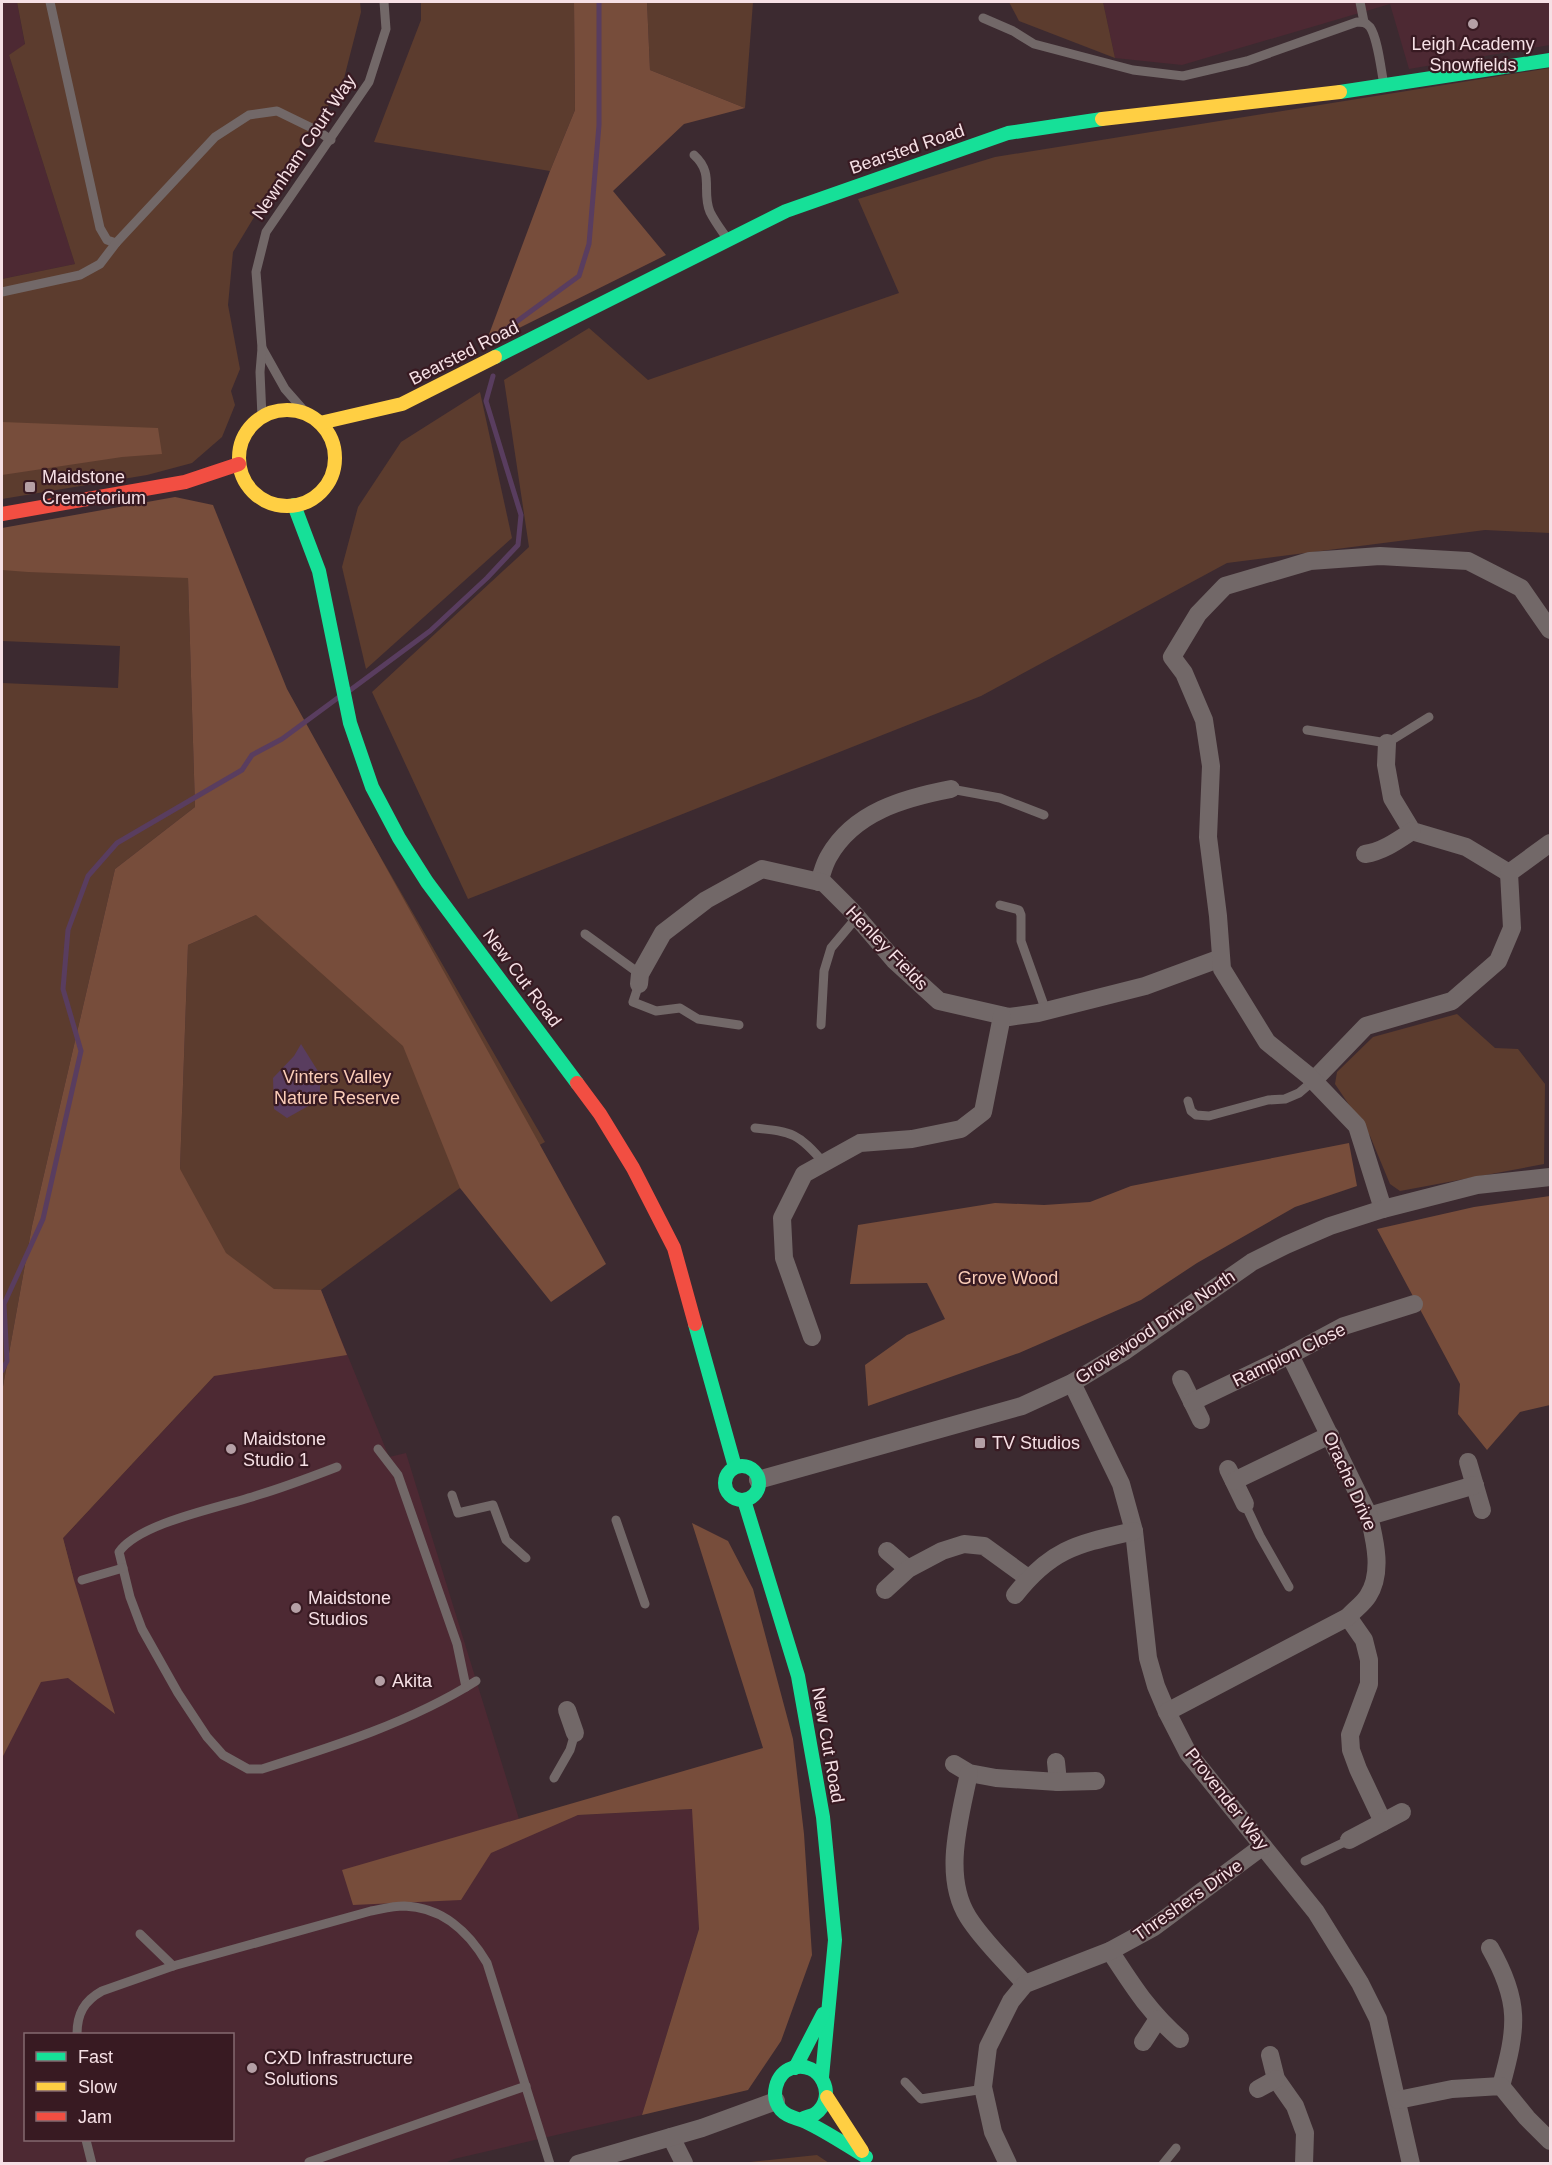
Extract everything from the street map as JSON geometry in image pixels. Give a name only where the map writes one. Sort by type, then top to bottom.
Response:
[{"type":"street","name":"Bearsted Road","points":[[320,423],[402,404],[786,211],[1008,133],[1136,114],[1384,87],[1551,60]]},
{"type":"street","points":[[292,410],[307,414],[320,423],[329,435],[334,449],[334,465],[330,480],[321,492],[308,501],[281,506],[268,502],[257,496],[242,476],[239,450],[244,437],[251,426],[262,417],[276,411],[292,410]]},
{"type":"street","points":[[2,514],[185,482],[239,464]]},
{"type":"street","name":"New Cut Road","points":[[294,505],[319,571],[350,723],[372,787],[399,838],[427,882],[600,1114],[633,1168],[674,1248],[735,1467],[727,1475],[726,1488],[734,1497],[744,1500],[798,1676],[823,1817],[835,1940],[822,2077],[827,2097],[868,2160]]},
{"type":"street","points":[[1383,1209],[1357,1126],[1312,1081],[1267,1042],[1221,969],[1218,916],[1208,837],[1211,766],[1204,720],[1184,673],[1172,657],[1198,614],[1225,586],[1310,561],[1380,556],[1468,561],[1521,588],[1551,630]]},
{"type":"street","points":[[1387,743],[1386,765],[1392,798],[1413,831],[1466,847],[1509,873]]},
{"type":"street","points":[[819,882],[828,856],[849,829],[880,809],[914,796],[951,789]]},
{"type":"street","points":[[1365,854],[1388,847],[1413,831]]},
{"type":"street","points":[[1509,873],[1551,843]]},
{"type":"street","name":"Henley Fields","points":[[640,979],[663,933],[706,900],[762,869],[824,883],[894,960],[939,1001],[1002,1016],[1046,1011],[1145,986],[1221,958]]},
{"type":"street","points":[[1312,1081],[1366,1026],[1452,1001],[1498,961],[1512,928],[1509,873]]},
{"type":"street","points":[[812,1337],[784,1258],[782,1218],[804,1174],[860,1143],[912,1139],[961,1129],[983,1112],[1002,1016]]},
{"type":"street","name":"Grovewood Drive North","points":[[758,1480],[1022,1406],[1072,1383],[1125,1352],[1252,1262],[1330,1226],[1383,1209],[1477,1185],[1551,1177]]},
{"type":"street","name":"Rampion Close","points":[[1192,1402],[1344,1326],[1391,1319],[1414,1304]]},
{"type":"street","name":"Orache Drive","points":[[1167,1712],[1348,1617],[1368,1596],[1377,1571],[1375,1539],[1369,1516],[1290,1355]]},
{"type":"street","points":[[1180,1379],[1201,1420]]},
{"type":"street","name":"Provender Way","points":[[1072,1383],[1121,1484],[1134,1531],[1148,1658],[1167,1712],[1188,1753],[1316,1912],[1360,1983],[1378,2019],[1411,2163]]},
{"type":"street","points":[[1245,1504],[1231,1475],[1330,1436]]},
{"type":"street","points":[[1468,1462],[1482,1510]]},
{"type":"street","points":[[735,1467],[749,1468],[754,1471],[758,1480],[755,1494],[744,1500]]},
{"type":"street","points":[[1369,1516],[1475,1485]]},
{"type":"street","points":[[1015,1594],[1028,1578],[1059,1553],[1071,1547],[1134,1531]]},
{"type":"street","points":[[885,1590],[908,1569],[942,1551],[964,1544],[984,1546],[1028,1578]]},
{"type":"street","points":[[887,1551],[908,1569]]},
{"type":"street","points":[[1348,1617],[1364,1640],[1369,1660],[1369,1684],[1350,1735],[1351,1750],[1383,1822]]},
{"type":"street","points":[[567,1710],[575,1733]]},
{"type":"street","points":[[1056,1762],[1058,1782]]},
{"type":"street","points":[[1008,2163],[993,2132],[984,2089],[988,2047],[1011,2001],[1025,1983],[967,1917],[956,1888],[955,1857],[962,1769],[996,1778],[1058,1782],[1096,1780]]},
{"type":"street","points":[[1348,1840],[1402,1812]]},
{"type":"street","name":"Threshers Drive","points":[[1025,1983],[1110,1950],[1155,1927],[1263,1846]]},
{"type":"street","points":[[1490,1948],[1502,1968],[1511,1993],[1515,2020],[1510,2053],[1501,2086]]},
{"type":"street","points":[[1110,1950],[1139,1995],[1158,2019],[1180,2038]]},
{"type":"street","name":"New Cut Road","points":[[828,2004],[795,2068],[780,2077],[775,2093],[776,2101],[786,2114],[802,2119],[868,2160]]},
{"type":"street","points":[[1143,2042],[1158,2019]]},
{"type":"street","points":[[1270,2055],[1276,2079],[1295,2106],[1305,2133],[1304,2163]]},
{"type":"street","points":[[795,2068],[810,2068],[822,2077]]},
{"type":"street","points":[[1258,2089],[1276,2079]]},
{"type":"street","points":[[1398,2100],[1452,2089],[1501,2086]]},
{"type":"street","points":[[1501,2086],[1527,2118],[1551,2141]]},
{"type":"street","points":[[802,2119],[818,2113],[827,2097]]},
{"type":"street","points":[[578,2163],[702,2128],[776,2101]]},
{"type":"street","points":[[671,2137],[684,2163]]},
{"type":"lane","points":[[50,2],[100,228],[107,240],[116,243]]},
{"type":"lane","name":"Newnham Court Way","points":[[262,417],[260,372],[262,348],[256,272],[266,232],[369,82],[386,29],[384,2]]},
{"type":"lane","points":[[1360,2],[1364,22]]},
{"type":"lane","points":[[983,18],[1013,31],[1034,44],[1133,70],[1184,76],[1247,61],[1357,22],[1364,22],[1369,25],[1373,35],[1384,87]]},
{"type":"lane","points":[[2,292],[80,275],[100,264],[116,243],[215,137],[249,115],[277,111],[331,140]]},
{"type":"lane","points":[[694,155],[705,169],[707,202],[710,212],[728,240]]},
{"type":"lane","name":"Newnham Court Way","points":[[262,348],[285,389],[307,414]]},
{"type":"lane","points":[[1307,730],[1387,743],[1429,717]]},
{"type":"lane","points":[[951,789],[1000,798],[1044,815]]},
{"type":"lane","points":[[1000,905],[1019,910],[1021,941],[1046,1011]]},
{"type":"lane","points":[[821,1025],[824,971],[831,948],[857,917]]},
{"type":"lane","points":[[585,934],[640,979],[633,1002],[656,1011],[680,1008],[698,1019],[739,1025]]},
{"type":"lane","points":[[1188,1101],[1191,1111],[1196,1115],[1209,1116],[1268,1100],[1285,1099],[1299,1093],[1312,1081]]},
{"type":"lane","points":[[755,1128],[787,1132],[799,1138],[824,1162]]},
{"type":"lane","points":[[378,1449],[398,1475],[457,1644],[466,1687]]},
{"type":"lane","points":[[337,1467],[139,1534],[124,1545],[119,1552],[130,1597],[142,1629],[178,1693],[207,1737],[223,1755],[248,1769],[262,1769],[377,1730],[476,1681]]},
{"type":"lane","points":[[452,1495],[458,1513],[493,1505],[506,1540],[526,1558]]},
{"type":"lane","points":[[1245,1504],[1290,1587]]},
{"type":"lane","points":[[616,1520],[645,1604]]},
{"type":"lane","points":[[82,1580],[123,1568]]},
{"type":"lane","points":[[554,1778],[570,1749],[575,1733]]},
{"type":"lane","points":[[1305,1861],[1348,1840]]},
{"type":"lane","points":[[77,2033],[81,2011],[92,1996],[173,1966],[371,1911],[404,1906],[433,1911],[457,1927],[475,1943],[487,1963],[550,2163]]},
{"type":"lane","points":[[140,1934],[173,1966]]},
{"type":"lane","points":[[905,2082],[921,2099],[984,2089]]},
{"type":"lane","points":[[309,2162],[526,2086]]},
{"type":"lane","points":[[86,2141],[92,2163]]},
{"type":"lane","points":[[1163,2163],[1176,2148]]},
{"type":"shaded area","points":[[2,2],[17,2],[25,45],[9,55],[75,264],[2,279]]},
{"type":"shaded area","points":[[1103,2],[1550,2],[1550,45],[1409,69],[1390,4],[1182,65],[1115,58]]},
{"type":"shaded area","points":[[301,1044],[321,1076],[319,1100],[287,1118],[274,1109],[273,1078],[294,1056]]},
{"type":"shaded area","points":[[321,1290],[389,1457],[406,1453],[519,1819],[359,1866],[578,1815],[693,1809],[699,1929],[642,2115],[445,2163],[2,2164],[2,1725],[74,1580],[63,1538],[214,1376]]},
{"type":"green space","points":[[17,2],[360,2],[361,12],[342,86],[284,168],[233,252],[228,305],[240,369],[231,391],[235,405],[222,437],[192,463],[147,475],[2,499],[2,279],[75,264],[9,55],[25,44]]},
{"type":"green space","points":[[421,2],[574,2],[575,110],[550,171],[374,142],[421,20]]},
{"type":"green space","points":[[574,2],[647,2],[650,70],[745,108],[684,124],[613,191],[666,255],[485,345],[575,110]]},
{"type":"green space","points":[[647,2],[753,2],[745,108],[650,70]]},
{"type":"green space","points":[[1009,2],[1103,2],[1115,58],[1019,21]]},
{"type":"green space","points":[[1550,68],[1550,533],[1485,530],[1227,563],[981,696],[468,899],[372,692],[529,547],[504,380],[589,328],[648,380],[899,293],[858,199],[995,157]]},
{"type":"green space","points":[[480,392],[512,538],[366,669],[342,567],[358,507],[401,442]]},
{"type":"green space","points":[[2,422],[158,428],[162,454],[122,457],[2,475]]},
{"type":"green space","points":[[175,497],[213,505],[287,689],[606,1264],[551,1302],[460,1188],[403,1046],[256,915],[188,945],[180,1169],[226,1253],[274,1289],[321,1290],[347,1355],[214,1376],[63,1538],[115,1714],[68,1678],[41,1682],[2,1758],[2,1392],[32,1226],[115,869],[195,807],[188,578],[2,570],[2,528]]},
{"type":"green space","points":[[2,557],[188,577],[195,807],[115,869],[32,1226],[2,1392],[2,683],[118,688],[120,646],[2,641]]},
{"type":"green space","name":"Vinters Valley Nature Reserve","points":[[369,837],[545,1142],[460,1188],[321,1290],[214,1376],[63,1538],[74,1580],[2,1399],[180,1169],[188,945],[256,915]]},
{"type":"green space","points":[[1457,1014],[1495,1048],[1518,1049],[1545,1084],[1544,1164],[1400,1191],[1390,1184],[1370,1136],[1335,1084],[1337,1072],[1373,1037]]},
{"type":"green space","name":"Grove Wood","points":[[1349,1143],[1357,1186],[1295,1207],[1197,1263],[1141,1300],[1019,1353],[868,1406],[865,1365],[907,1335],[945,1319],[927,1283],[850,1284],[858,1225],[995,1203],[1044,1205],[1090,1202],[1131,1186]]},
{"type":"green space","points":[[1550,1196],[1550,1405],[1520,1412],[1487,1450],[1458,1414],[1460,1384],[1377,1229],[1474,1207]]},
{"type":"green space","points":[[692,1523],[728,1541],[753,1589],[793,1739],[804,1834],[812,1955],[781,2041],[748,2090],[642,2115],[699,1929],[692,1809],[578,1815],[491,1853],[461,1900],[353,1905],[342,1870],[763,1748]]},
{"type":"green space","points":[[817,2155],[829,2163],[748,2163],[750,2162]]},
{"type":"waterway","points":[[503,336],[505,330],[579,276],[589,244],[599,125],[599,2]]},
{"type":"waterway","points":[[349,691],[430,631],[487,578],[518,545],[521,515],[486,401],[493,376]]},
{"type":"waterway","points":[[2,1371],[7,1361],[4,1304],[43,1219],[81,1051],[63,989],[68,930],[88,876],[117,843],[242,770],[252,755],[282,739],[339,697]]},
{"type":"traffic: fast","points":[[1340,92],[1550,60]]},
{"type":"traffic: fast","points":[[495,357],[786,211],[1008,133],[1102,119]]},
{"type":"traffic: fast","points":[[294,505],[319,571],[350,723],[372,787],[399,838],[427,882],[577,1083]]},
{"type":"traffic: fast","points":[[695,1324],[735,1467]]},
{"type":"traffic: fast","points":[[742,1466],[754,1471],[759,1483],[754,1495],[742,1500],[730,1495],[725,1483],[730,1471],[742,1466]]},
{"type":"traffic: fast","points":[[744,1500],[798,1676],[823,1817],[835,1940],[822,2077]]},
{"type":"traffic: fast","points":[[795,2068],[823,2014]]},
{"type":"traffic: fast","points":[[802,2119],[815,2114],[822,2107],[826,2090],[818,2074],[802,2067],[786,2071],[778,2080],[775,2093],[781,2110],[821,2130],[866,2157]]},
{"type":"traffic: slow","points":[[1102,119],[1340,92]]},
{"type":"traffic: slow","points":[[320,423],[402,404],[495,357]]},
{"type":"traffic: slow","points":[[287,410],[305,414],[321,424],[331,440],[335,458],[331,476],[321,492],[305,502],[287,506],[269,502],[253,492],[243,476],[239,458],[243,440],[253,424],[269,414],[287,410]]},
{"type":"traffic: slow","points":[[827,2097],[862,2151]]},
{"type":"traffic: jam","points":[[2,514],[185,482],[239,464]]},
{"type":"traffic: jam","points":[[577,1083],[600,1114],[633,1168],[674,1248],[695,1324]]},
{"type":"place","name":"Leigh Academy Snowfields","points":[[1473,24]]},
{"type":"place","name":"Maidstone Cremetorium","points":[[30,487]]},
{"type":"place","name":"TV Studios","points":[[980,1443]]},
{"type":"place","name":"Maidstone Studio 1","points":[[231,1449]]},
{"type":"place","name":"Maidstone Studios","points":[[296,1608]]},
{"type":"place","name":"Akita","points":[[380,1681]]},
{"type":"place","name":"CXD Infrastructure Solutions","points":[[252,2068]]}]
